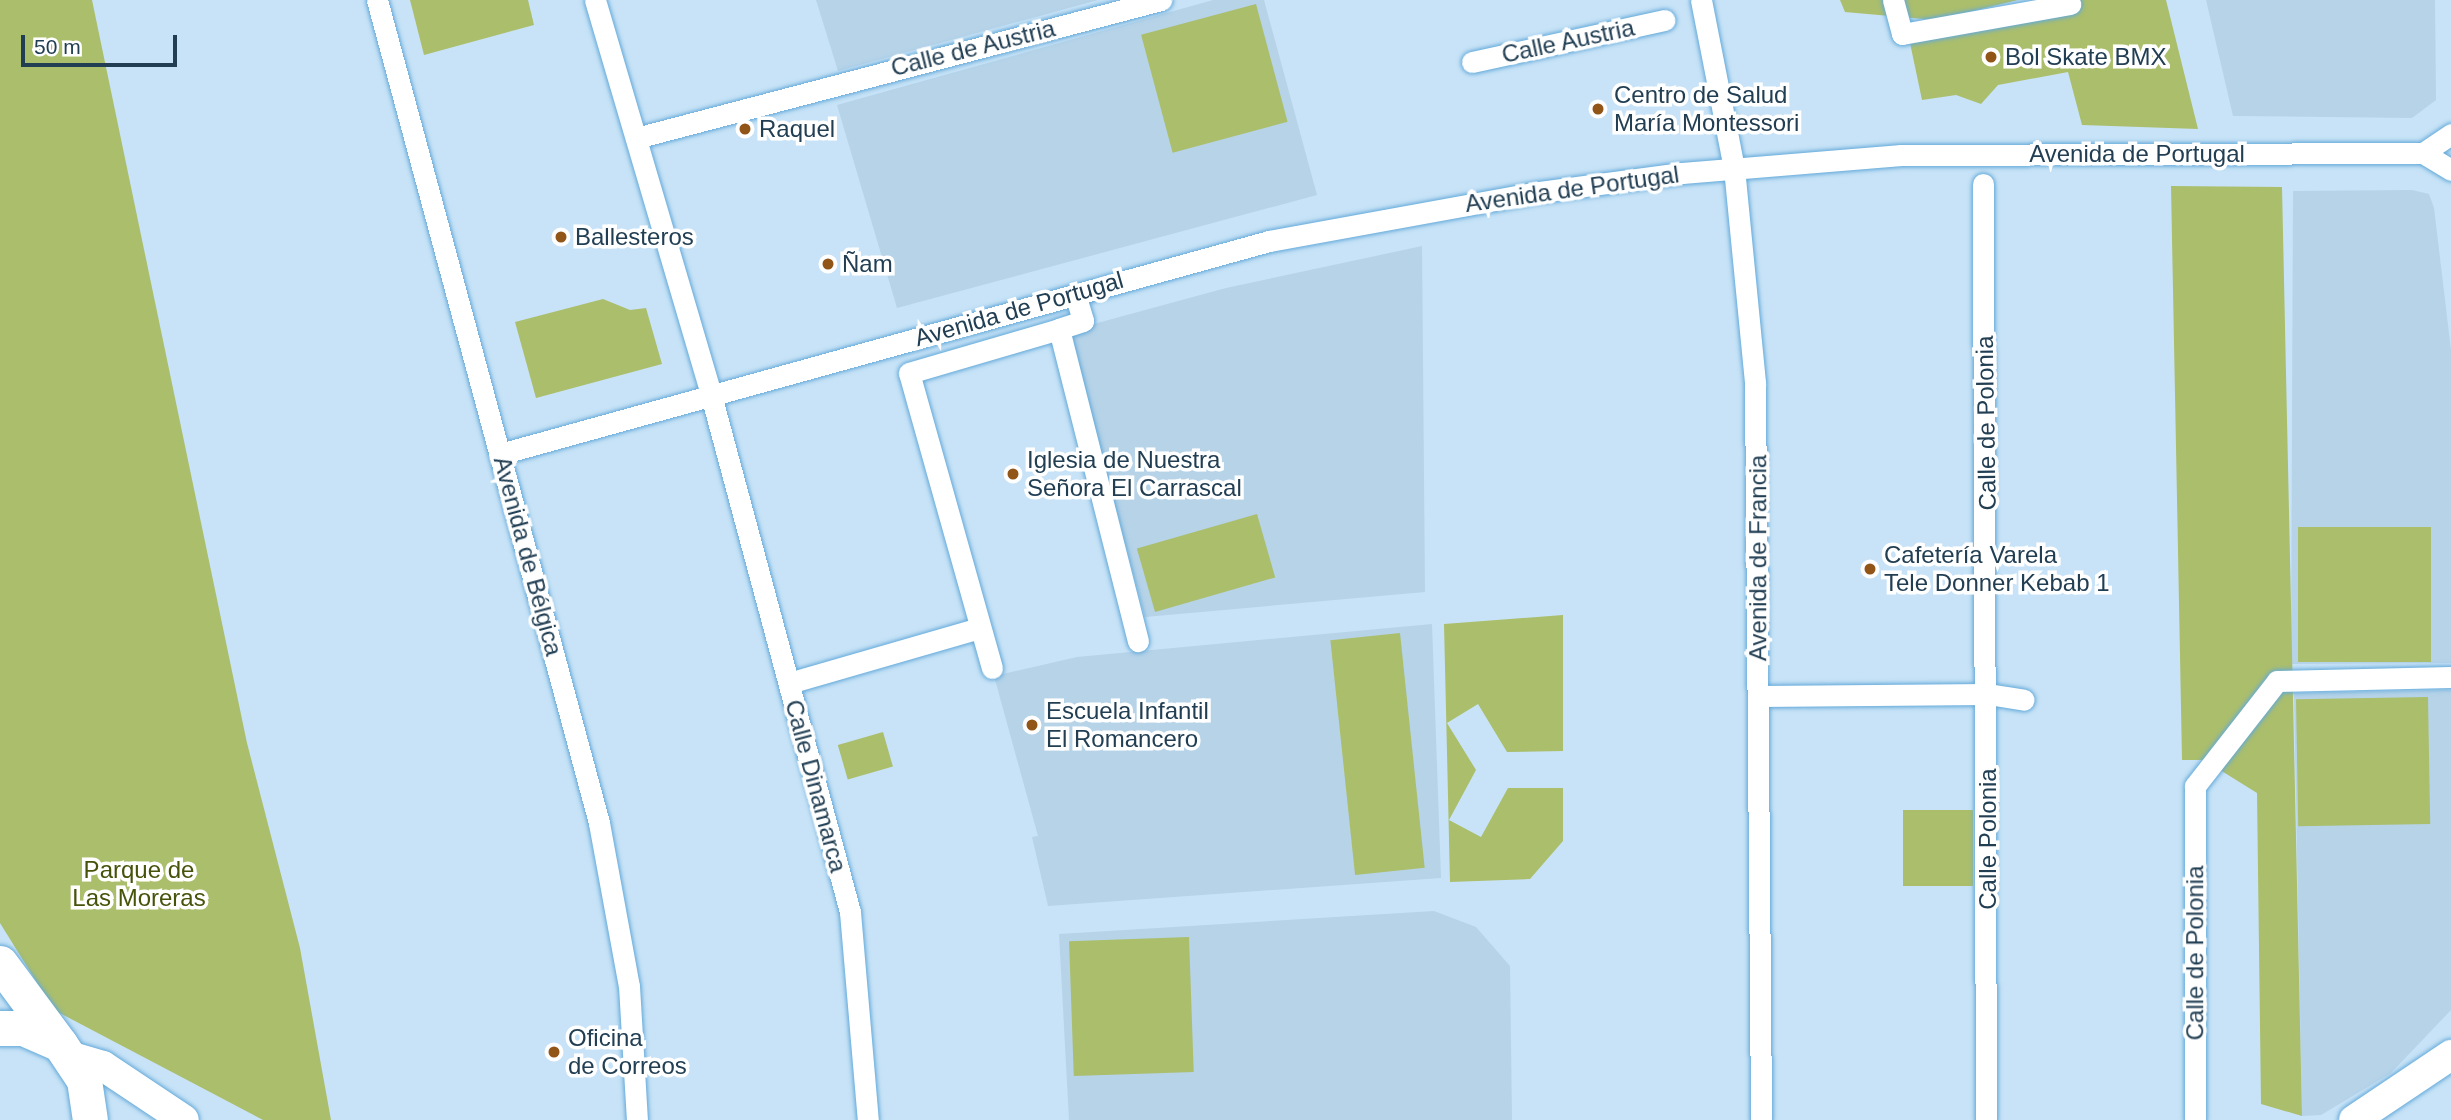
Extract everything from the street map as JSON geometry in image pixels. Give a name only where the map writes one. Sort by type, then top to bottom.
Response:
[{"type":"main road","points":[[0,963],[66,1051],[87,1088],[90,1120]]},
{"type":"main road","points":[[0,1028],[23,1028],[66,1051]]},
{"type":"street","name":"Avenida de Bélgica","points":[[377,0],[612,879],[631,1004],[636,1120]]},
{"type":"street","points":[[595,0],[711,395],[789,683]]},
{"type":"street","name":"Calle de Austria","points":[[636,138],[825,85],[1161,0]]},
{"type":"street","name":"Avenida de Francia","points":[[1701,0],[1734,168],[1755,383],[1761,1120]]},
{"type":"street","points":[[1893,0],[1902,34],[2070,4]]},
{"type":"street","name":"Calle Austria","points":[[1472,62],[1664,20]]},
{"type":"street","points":[[2451,134],[2423,153],[2451,170]]},
{"type":"street","name":"Avenida de Portugal","points":[[500,454],[1269,241],[1392,216],[1734,168],[1901,155],[2423,153]]},
{"type":"street","name":"Calle de Polonia","points":[[1983,184],[1988,662]]},
{"type":"street","points":[[992,668],[909,373],[1083,321],[1075,294]]},
{"type":"street","points":[[1059,328],[1139,641]]},
{"type":"street","name":"Calle Dinamarca","points":[[869,1120],[852,961],[850,912],[789,683],[979,628]]},
{"type":"street","name":"Calle Polonia","points":[[1986,1120],[1988,662]]},
{"type":"street","name":"Calle de Polonia","points":[[2195,1119],[2195,793],[2277,681],[2451,677]]},
{"type":"street","points":[[1759,696],[1988,694],[2024,700]]},
{"type":"street","points":[[66,1051],[103,1066],[184,1120]]},
{"type":"street","points":[[2354,1120],[2451,1055]]},
{"type":"shaded area","points":[[816,0],[1098,0],[838,71]]},
{"type":"shaded area","points":[[1213,0],[1264,0],[1317,195],[897,308],[837,105]]},
{"type":"shaded area","points":[[2206,0],[2435,0],[2436,100],[2412,118],[2233,116]]},
{"type":"shaded area","points":[[2412,190],[2429,194],[2434,208],[2451,350],[2451,663],[2291,664],[2293,191]]},
{"type":"shaded area","points":[[1422,246],[1425,592],[1145,617],[1068,331],[1226,288]]},
{"type":"shaded area","points":[[1432,624],[1441,878],[1048,906],[1032,837],[1038,836],[994,676],[1077,657]]},
{"type":"shaded area","points":[[2451,690],[2451,1010],[2391,1073],[2321,1115],[2302,1116],[2294,693]]},
{"type":"shaded area","points":[[1434,911],[1476,927],[1510,966],[1512,1120],[1069,1120],[1059,934]]},
{"type":"green space","name":"Parque de Las Moreras","points":[[0,0],[92,0],[247,743],[300,948],[331,1120],[263,1120],[54,1010],[0,923]]},
{"type":"green space","points":[[410,0],[528,0],[534,25],[424,55]]},
{"type":"green space","points":[[1840,0],[2018,0],[1935,20],[1845,12]]},
{"type":"green space","points":[[2048,0],[2166,0],[2198,129],[2082,125],[2068,72],[1998,85],[1981,104],[1956,95],[1922,100],[1910,43],[2052,16]]},
{"type":"green space","points":[[1256,4],[1288,122],[1173,153],[1141,35]]},
{"type":"green space","points":[[2171,186],[2282,187],[2302,1116],[2261,1104],[2257,793],[2204,760],[2182,760]]},
{"type":"green space","points":[[603,299],[630,310],[646,308],[662,364],[536,398],[515,322]]},
{"type":"green space","points":[[1257,514],[1275,577],[1155,612],[1137,548]]},
{"type":"green space","points":[[2298,527],[2431,527],[2431,662],[2298,662]]},
{"type":"green space","points":[[1563,615],[1563,751],[1507,752],[1478,704],[1447,723],[1476,770],[1449,820],[1481,837],[1508,788],[1563,788],[1563,841],[1530,879],[1450,882],[1444,624]]},
{"type":"green space","points":[[1400,633],[1425,868],[1355,875],[1330,640]]},
{"type":"green space","points":[[2428,697],[2430,824],[2298,826],[2296,699]]},
{"type":"green space","points":[[883,732],[893,767],[848,780],[838,745]]},
{"type":"green space","points":[[1903,810],[1973,810],[1973,886],[1903,886]]},
{"type":"green space","points":[[1189,937],[1194,1072],[1074,1076],[1069,941]]},
{"type":"place","name":"Bol Skate BMX","points":[[1991,57]]},
{"type":"place","name":"Centro de Salud María Montessori","points":[[1598,109]]},
{"type":"place","name":"Raquel","points":[[745,129]]},
{"type":"place","name":"Ballesteros","points":[[561,237]]},
{"type":"place","name":"Ñam","points":[[828,264]]},
{"type":"place","name":"Iglesia de Nuestra Señora El Carrascal","points":[[1013,474]]},
{"type":"place","name":"Cafetería Varela Tele Donner Kebab 1","points":[[1870,569]]},
{"type":"place","name":"Escuela Infantil El Romancero","points":[[1032,725]]},
{"type":"place","name":"Oficina de Correos","points":[[554,1052]]}]
